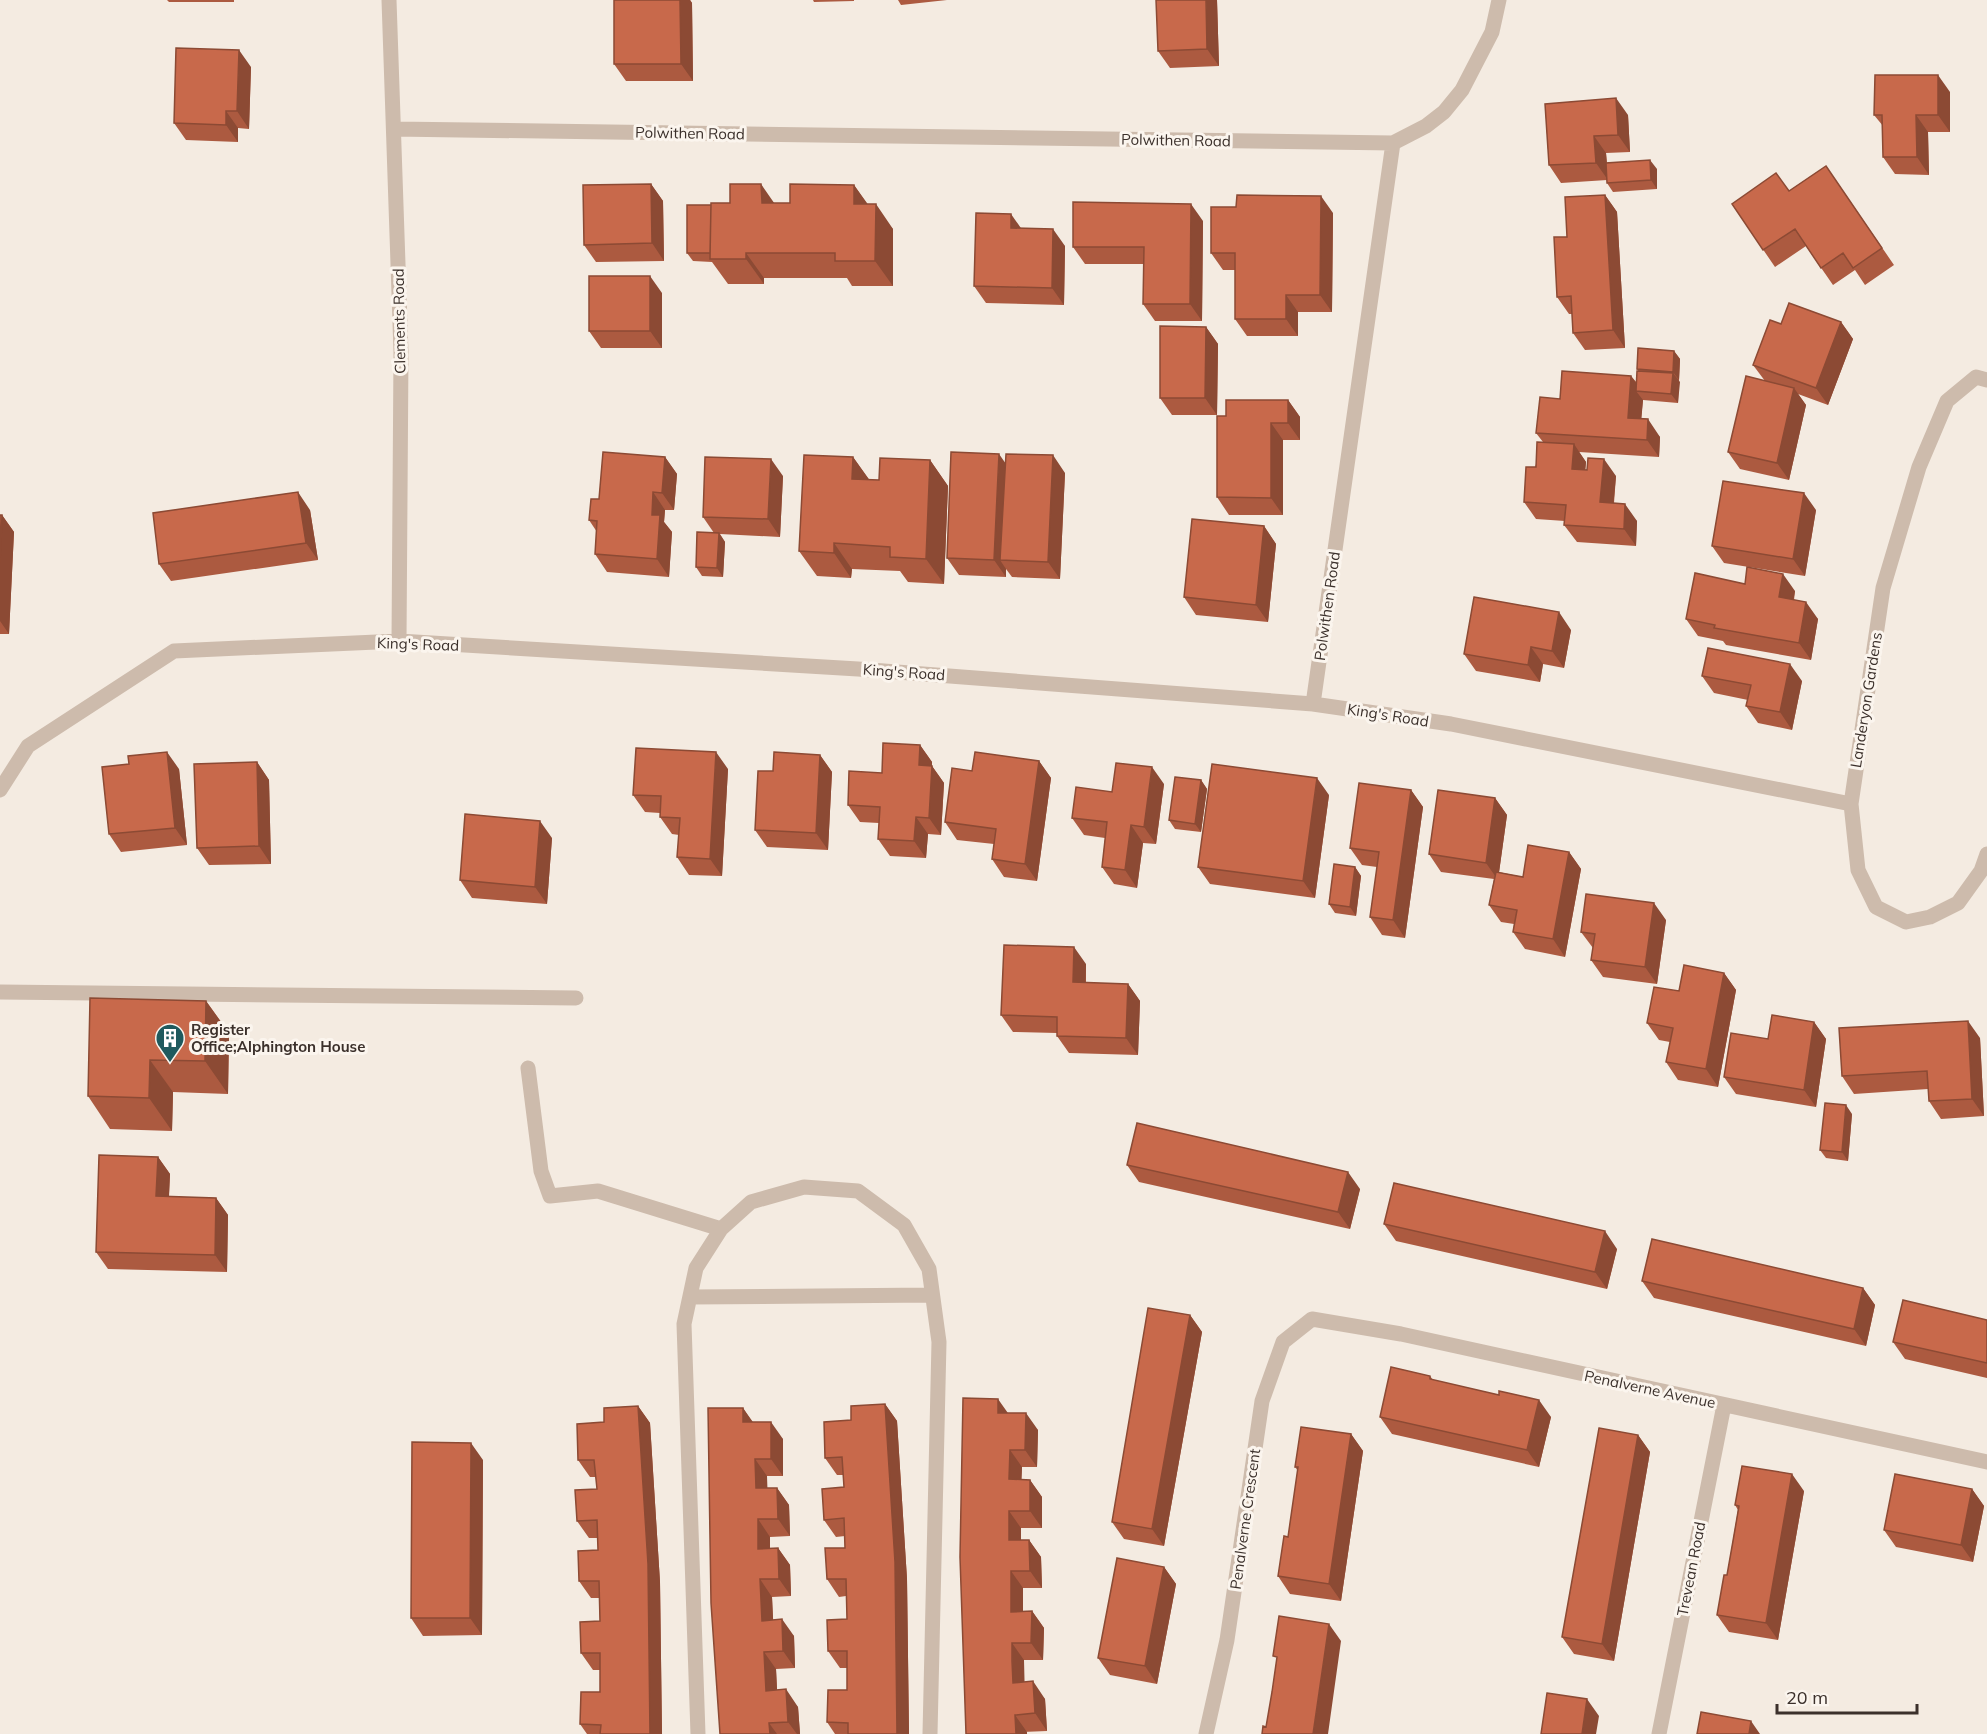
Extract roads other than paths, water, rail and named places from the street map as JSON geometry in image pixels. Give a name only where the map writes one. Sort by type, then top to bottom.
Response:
[{"type":"street","name":"Clements Road","points":[[388,0],[401,352],[399,642]]},
{"type":"street","points":[[1393,143],[1426,126],[1444,112],[1462,90],[1492,32],[1499,0]]},
{"type":"street","name":"Polwithen Road","points":[[393,129],[1393,143],[1313,704]]},
{"type":"street","name":"Landeryon Gardens","points":[[1987,380],[1976,377],[1947,401],[1919,467],[1883,588],[1851,804],[1858,870],[1876,907],[1906,922],[1930,917],[1958,903],[1982,871],[1987,854]]},
{"type":"street","name":"King's Road","points":[[0,790],[28,746],[174,651],[399,642],[858,669],[1313,704],[1450,724],[1851,804]]},
{"type":"street","points":[[0,992],[576,998]]},
{"type":"street","points":[[528,1068],[541,1171],[550,1196],[598,1191],[721,1229]]},
{"type":"street","points":[[698,1734],[684,1324],[696,1268],[721,1229],[751,1202],[804,1187],[858,1191],[904,1225],[929,1269],[939,1341],[930,1734]]},
{"type":"street","points":[[690,1297],[932,1295]]},
{"type":"street","name":"Penalverne Avenue","points":[[1312,1319],[1401,1334],[1987,1462]]},
{"type":"street","name":"Penalverne Crescent","points":[[1206,1734],[1227,1640],[1262,1401],[1283,1342],[1312,1319]]},
{"type":"street","name":"Trevean Road","points":[[1659,1734],[1724,1405]]},
{"type":"place","name":"Register Office;Alphington House","points":[[170,1064]]}]
